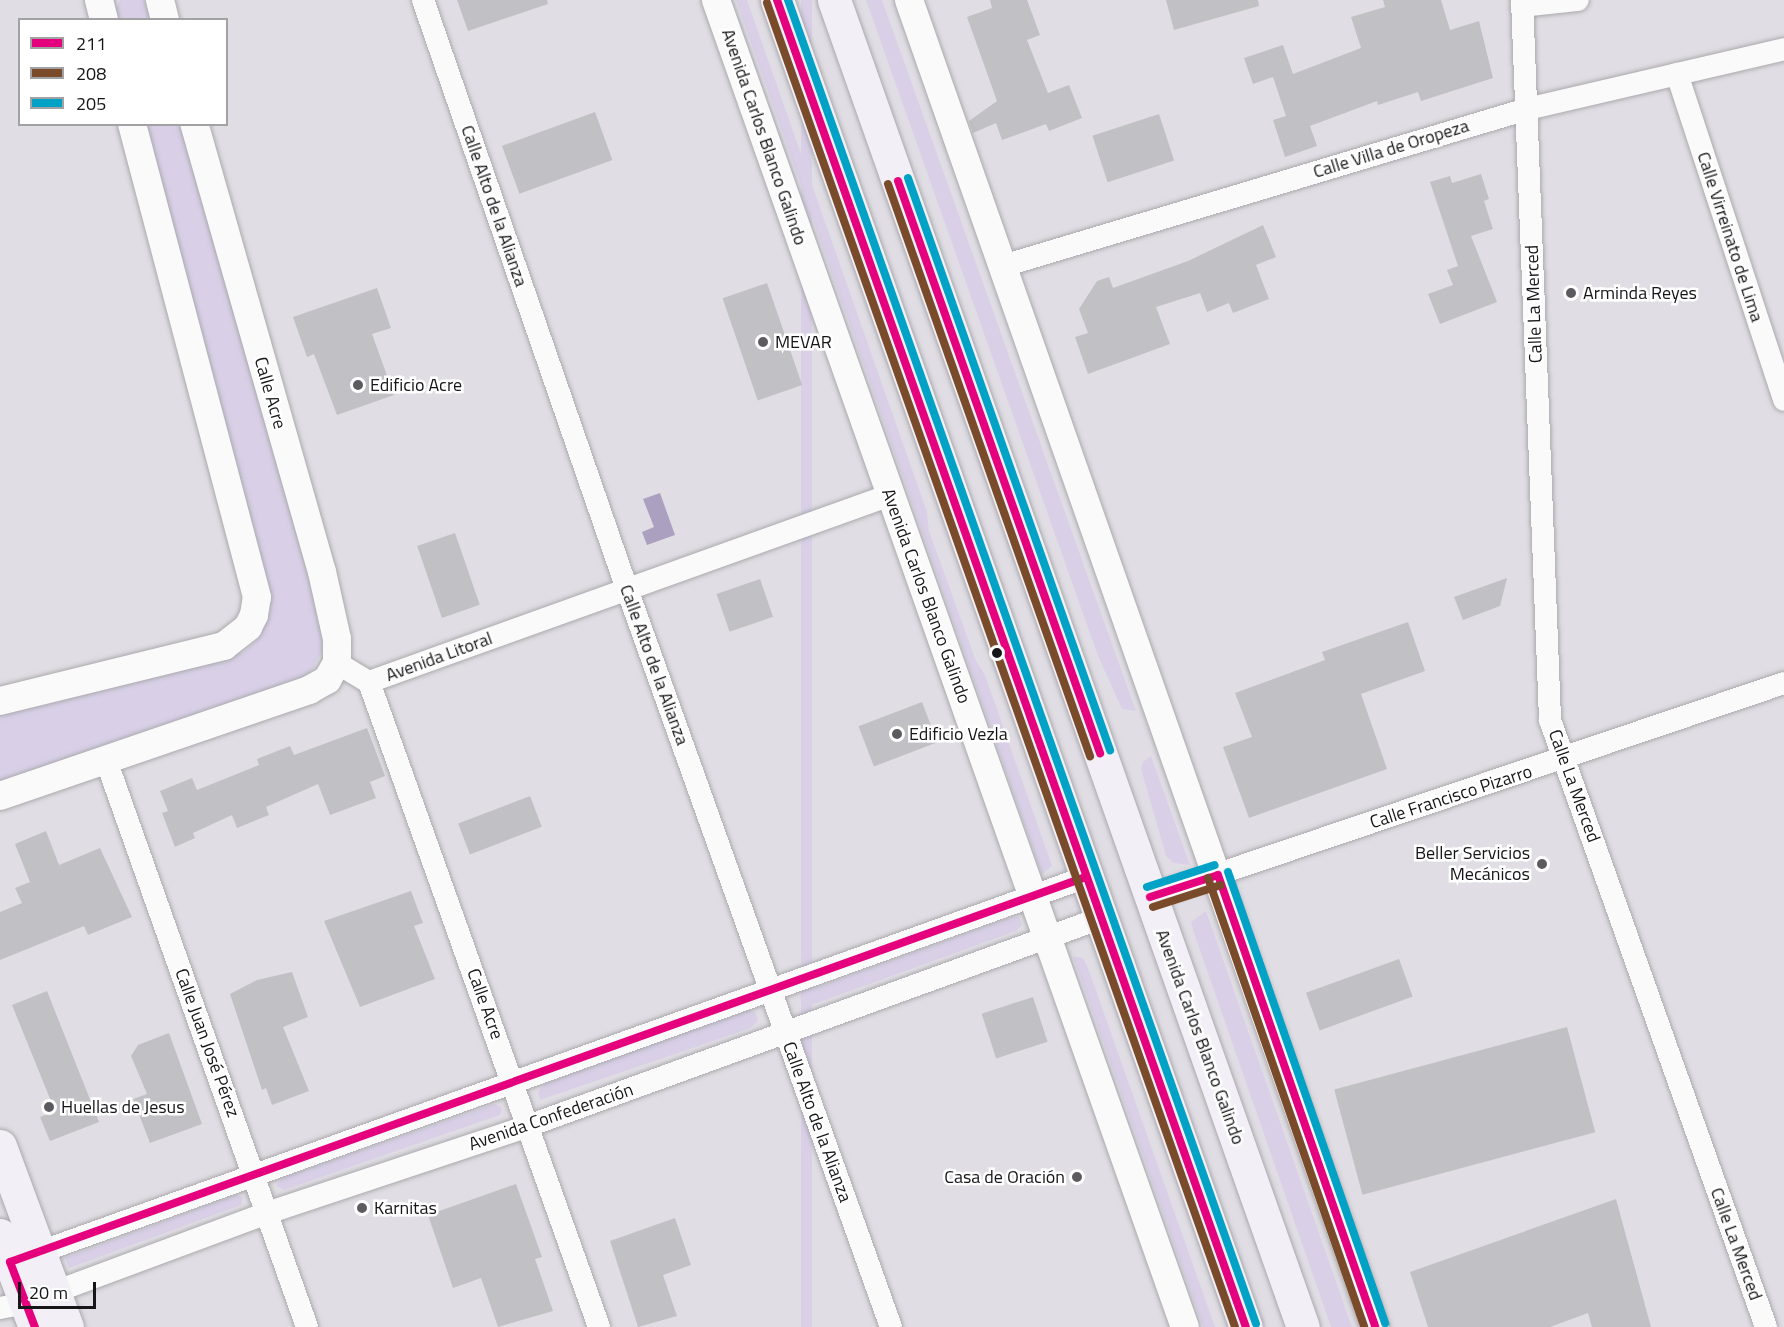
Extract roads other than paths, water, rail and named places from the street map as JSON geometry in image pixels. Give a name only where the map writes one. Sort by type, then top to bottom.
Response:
[{"type":"main road","points":[[777,0],[1246,1327]]},
{"type":"main road","name":"Avenida Carlos Blanco Galindo","points":[[834,0],[1303,1327]]},
{"type":"main road","points":[[0,1146],[12,1253],[29,1307],[67,1327]]},
{"type":"street","points":[[99,0],[104,18]]},
{"type":"street","points":[[160,0],[164,18]]},
{"type":"street","name":"Calle Alto de la Alianza","points":[[423,0],[627,589],[891,1327]]},
{"type":"street","name":"Avenida Carlos Blanco Galindo","points":[[716,0],[1185,1327]]},
{"type":"street","points":[[909,0],[1375,1327]]},
{"type":"street","points":[[1527,109],[1522,3],[1578,0]]},
{"type":"street","name":"Calle Villa de Oropeza","points":[[1003,266],[1527,109],[1784,49]]},
{"type":"street","name":"Calle Virreinato de Lima","points":[[1677,74],[1784,400]]},
{"type":"street","name":"Calle La Merced","points":[[1527,109],[1550,720],[1766,1327]]},
{"type":"street","points":[[0,701],[224,646],[248,627],[256,597],[133,126]]},
{"type":"street","name":"Calle Acre","points":[[195,126],[322,572],[337,639],[337,663]]},
{"type":"street","name":"Avenida Litoral","points":[[337,663],[369,682],[890,495]]},
{"type":"street","points":[[0,796],[309,690],[327,680],[337,663]]},
{"type":"street","name":"Calle Acre","points":[[369,682],[599,1327]]},
{"type":"street","name":"Calle Francisco Pizarro","points":[[1150,897],[1784,683]]},
{"type":"street","name":"Calle Juan José Pérez","points":[[106,760],[307,1327]]},
{"type":"street","points":[[12,1253],[253,1173],[771,992],[1086,877]]},
{"type":"street","name":"Avenida Confederación","points":[[29,1307],[267,1213],[528,1126],[1101,918]]},
{"type":"place","name":"Arminda Reyes","points":[[1571,293]]},
{"type":"place","name":"MEVAR","points":[[763,342]]},
{"type":"place","name":"Edificio Acre","points":[[358,385]]},
{"type":"place","name":"Edificio Vezla","points":[[897,734]]},
{"type":"place","name":"Beller Servicios Mecánicos","points":[[1542,864]]},
{"type":"place","name":"Huellas de Jesus","points":[[49,1107]]},
{"type":"place","name":"Casa de Oración","points":[[1077,1177]]},
{"type":"place","name":"Karnitas","points":[[362,1208]]}]
